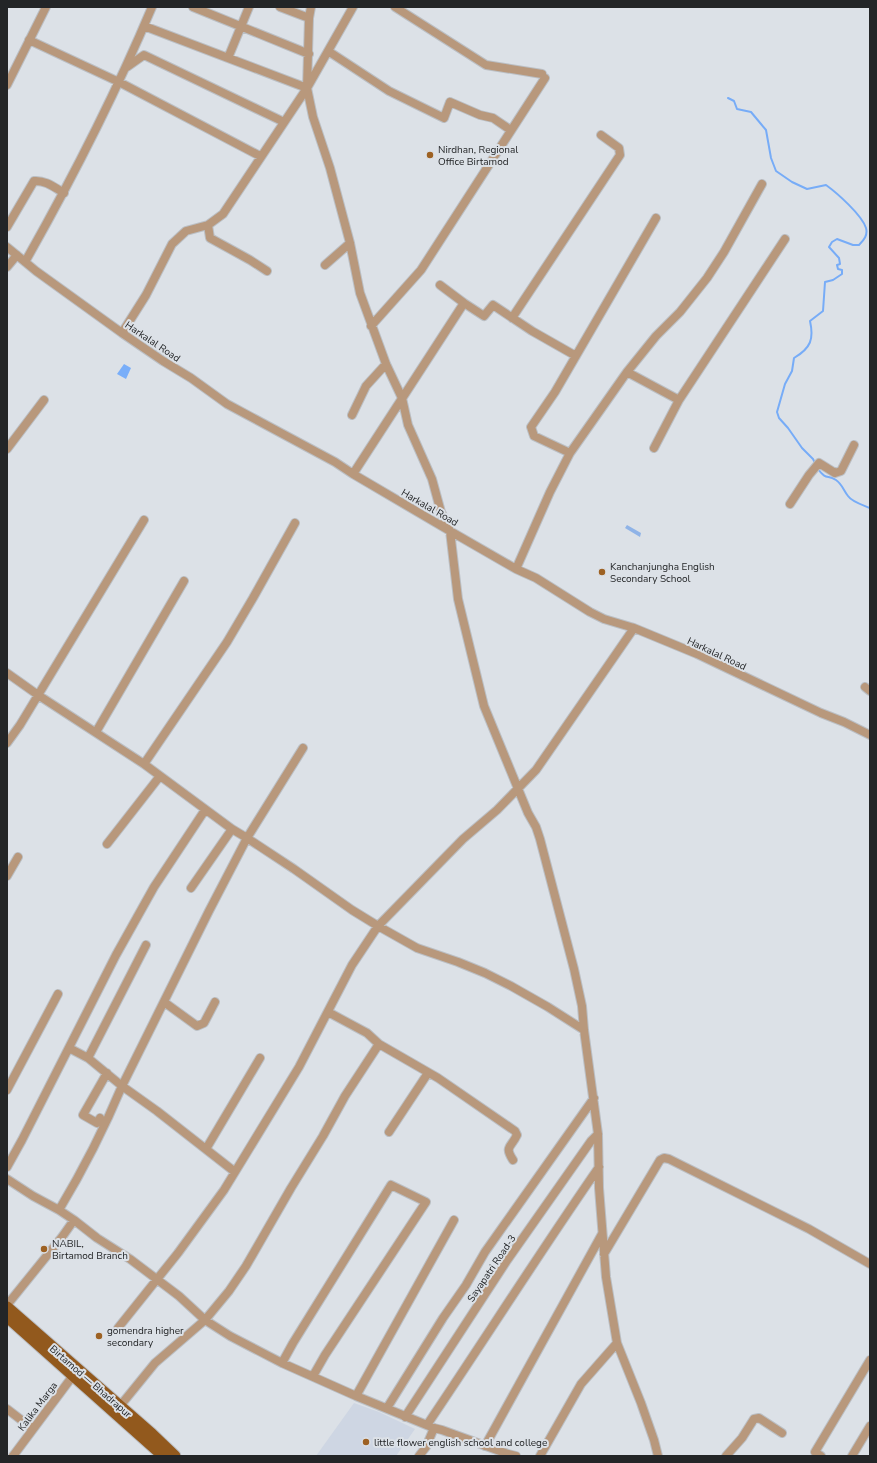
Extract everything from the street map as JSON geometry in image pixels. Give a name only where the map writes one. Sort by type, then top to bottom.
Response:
[{"type":"main road","name":"Birtamod — Bhadrapur","points":[[7,1306],[163,1456]]},
{"type":"main road","name":"Birtamod — Bhadrapur","points":[[7,1317],[75,1373],[120,1406],[174,1456]]},
{"type":"street","points":[[7,85],[46,7]]},
{"type":"street","points":[[26,262],[64,193],[126,68],[152,7]]},
{"type":"street","points":[[193,7],[309,54]]},
{"type":"street","points":[[228,58],[249,7]]},
{"type":"street","points":[[280,7],[309,18]]},
{"type":"street","points":[[311,7],[309,18],[307,88],[313,117],[330,168],[350,243],[360,293],[386,364],[402,398],[408,425],[432,479],[441,512],[450,531],[458,599],[484,706],[528,813],[536,827],[574,969],[582,1006],[594,1098],[598,1134],[599,1188],[606,1278],[617,1344],[641,1403],[658,1456]]},
{"type":"street","points":[[371,326],[421,270],[544,76],[486,64],[394,7]]},
{"type":"street","points":[[122,333],[146,295],[172,244],[186,231],[208,225],[223,214],[260,156],[307,88],[328,51],[349,8]]},
{"type":"street","points":[[144,26],[307,88]]},
{"type":"street","points":[[29,40],[119,82],[260,156]]},
{"type":"street","points":[[328,51],[389,91],[444,118],[450,102],[480,115],[493,118],[509,129]]},
{"type":"street","points":[[126,68],[144,55],[284,122]]},
{"type":"street","points":[[512,318],[620,155],[619,148],[601,135]]},
{"type":"street","points":[[7,227],[34,181],[47,183],[64,193]]},
{"type":"street","points":[[516,569],[550,492],[570,453],[627,372],[656,336],[680,312],[707,278],[724,252],[762,184]]},
{"type":"street","points":[[570,453],[534,436],[531,427],[576,356],[656,218]]},
{"type":"street","points":[[208,225],[210,238],[267,271]]},
{"type":"street","points":[[654,448],[679,400],[784,239]]},
{"type":"street","points":[[324,264],[350,243]]},
{"type":"street","name":"Harkalal Road","points":[[7,247],[122,333],[191,378],[227,404],[335,462],[450,531],[516,569],[536,578],[590,612],[604,619],[634,628],[697,654],[821,714],[844,722],[870,735]]},
{"type":"street","points":[[7,267],[17,255]]},
{"type":"street","points":[[440,285],[484,316],[493,305],[532,332],[576,356]]},
{"type":"street","points":[[353,474],[464,303]]},
{"type":"street","points":[[352,415],[366,386],[386,364]]},
{"type":"street","points":[[627,372],[679,400]]},
{"type":"street","points":[[7,449],[44,400]]},
{"type":"street","points":[[790,504],[820,463],[835,473],[841,471],[854,445]]},
{"type":"street","points":[[7,743],[20,725],[144,520]]},
{"type":"street","points":[[144,764],[227,642],[254,598],[295,523]]},
{"type":"street","points":[[96,732],[184,581]]},
{"type":"street","points":[[118,1328],[157,1280],[203,1219],[235,1172],[299,1067],[352,965],[378,926],[463,839],[497,810],[536,770],[634,628]]},
{"type":"street","points":[[7,673],[144,764],[232,829],[294,869],[352,910],[417,948],[471,967],[511,986],[584,1030]]},
{"type":"street","points":[[59,1210],[111,1112],[122,1086],[164,1002],[248,838],[303,748]]},
{"type":"street","points":[[107,844],[160,776]]},
{"type":"street","points":[[7,1167],[116,955],[154,886],[205,810]]},
{"type":"street","points":[[192,888],[232,829]]},
{"type":"street","points":[[7,876],[18,857]]},
{"type":"street","points":[[88,1058],[146,945]]},
{"type":"street","points":[[7,1090],[58,994]]},
{"type":"street","points":[[164,1002],[197,1026],[204,1023],[215,1002]]},
{"type":"street","points":[[328,1012],[367,1033],[379,1044],[428,1072],[516,1131],[517,1134],[508,1149],[508,1152],[513,1160]]},
{"type":"street","points":[[120,1406],[155,1363],[205,1320],[229,1291],[246,1266],[349,1089],[379,1044]]},
{"type":"street","points":[[69,1048],[88,1058],[122,1086],[157,1111],[235,1172]]},
{"type":"street","points":[[206,1149],[260,1058]]},
{"type":"street","points":[[389,1132],[428,1072]]},
{"type":"street","points":[[100,1118],[97,1123],[83,1115],[106,1073]]},
{"type":"street","points":[[387,1408],[443,1318],[466,1285],[485,1252],[594,1098]]},
{"type":"street","name":"Sayapatri Road-3","points":[[405,1417],[506,1262],[591,1141],[598,1134]]},
{"type":"street","points":[[604,1254],[660,1160],[664,1158],[669,1159],[809,1229],[870,1264]]},
{"type":"street","points":[[419,1456],[426,1447],[431,1427],[468,1364],[599,1166]]},
{"type":"street","points":[[7,1179],[33,1196],[59,1210],[97,1238],[130,1259],[179,1296],[205,1320],[230,1336],[282,1363],[405,1417],[516,1456]]},
{"type":"street","points":[[282,1363],[292,1343],[391,1185],[426,1202],[325,1355],[313,1376]]},
{"type":"street","points":[[7,1306],[74,1220]]},
{"type":"street","points":[[356,1396],[377,1355],[454,1220]]},
{"type":"street","points":[[485,1446],[602,1234]]},
{"type":"street","points":[[540,1456],[581,1384],[617,1344]]},
{"type":"street","points":[[821,1456],[815,1452],[870,1360]]},
{"type":"street","name":"Kalika Marga","points":[[13,1456],[75,1373]]},
{"type":"street","points":[[7,1409],[33,1429]]},
{"type":"street","points":[[726,1456],[742,1438],[754,1419],[759,1418],[782,1433]]},
{"type":"street","points":[[852,1456],[870,1426]]},
{"type":"shaded area","points":[[124,364],[131,368],[126,379],[117,374]]},
{"type":"shaded area","points":[[627,525],[641,533],[640,537],[625,528]]},
{"type":"shaded area","name":"little flower english school and college","points":[[354,1403],[379,1412],[415,1429],[396,1456],[316,1456]]},
{"type":"waterway","points":[[728,98],[734,101],[737,109],[751,112],[766,130],[771,158],[776,171],[792,182],[807,189],[826,185],[860,217],[866,228],[865,237],[859,245],[853,245],[837,239],[832,242],[829,247],[839,258],[840,264],[837,265],[838,269],[842,270],[842,274],[833,280],[825,282],[823,311],[810,321],[812,333],[810,342],[808,347],[794,358],[792,371],[785,384],[777,412],[779,418],[815,463]]},
{"type":"waterway","points":[[818,469],[825,476],[833,478],[838,482],[852,500],[870,508]]},
{"type":"place","name":"Nirdhan, Regional Office Birtamod","points":[[430,155]]},
{"type":"place","name":"Kanchanjungha English Secondary School","points":[[602,572]]},
{"type":"place","name":"NABIL, Birtamod Branch","points":[[44,1249]]},
{"type":"place","name":"gomendra higher secondary","points":[[99,1336]]},
{"type":"place","name":"little flower english school and college","points":[[366,1442]]}]
